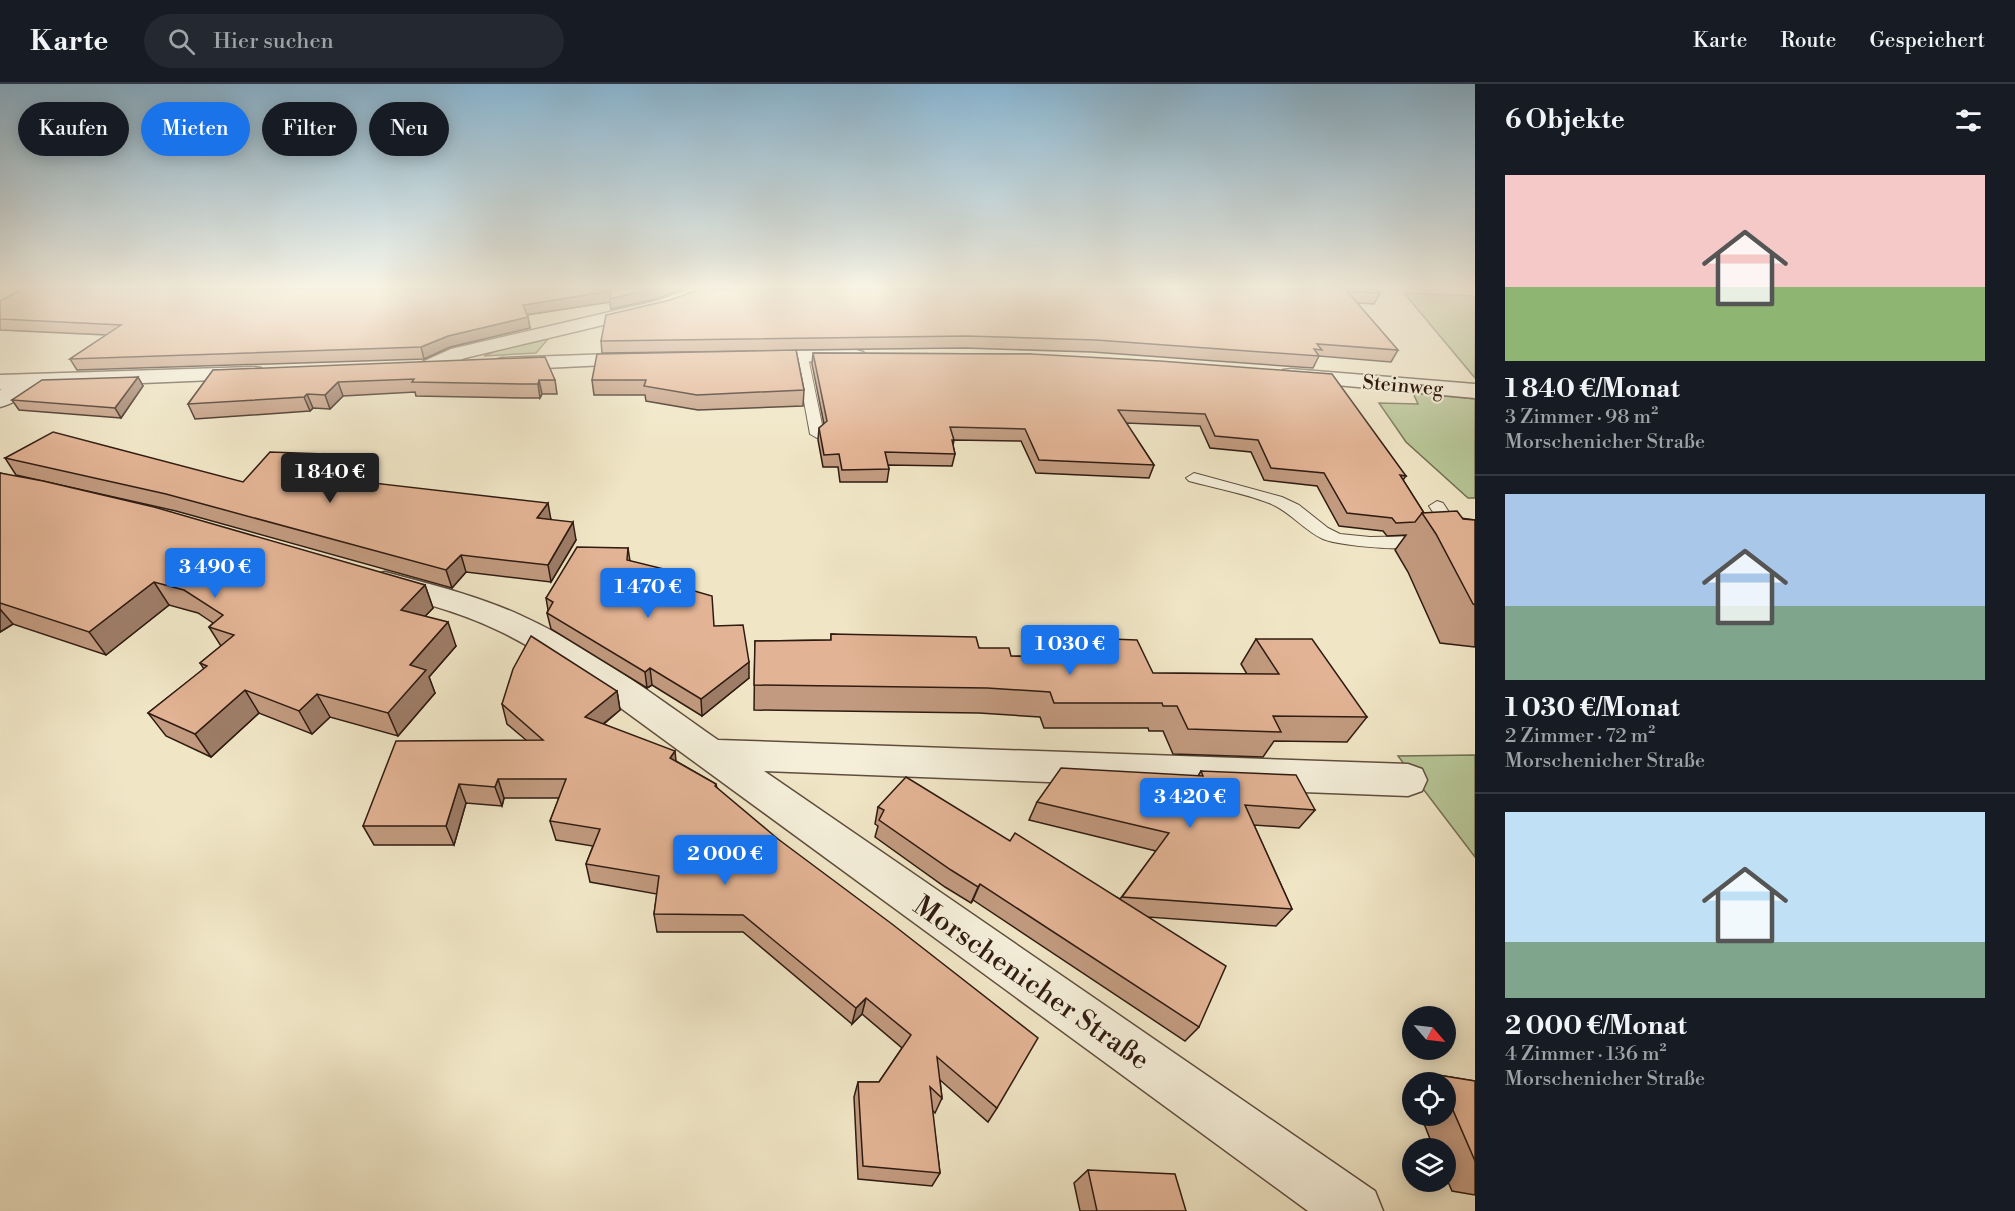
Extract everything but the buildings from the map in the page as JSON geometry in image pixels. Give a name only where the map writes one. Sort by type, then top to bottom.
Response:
[{"type":"street","points":[[427,367],[458,353],[507,342]]},
{"type":"street","points":[[731,357],[877,356]]},
{"type":"street","points":[[404,368],[659,358]]},
{"type":"street","points":[[0,382],[274,373]]},
{"type":"street","name":"Steinweg","points":[[1268,373],[1475,392]]},
{"type":"street","points":[[0,400],[27,382]]},
{"type":"street","name":"Morschenicher Straße","points":[[357,574],[468,606],[508,622],[546,642],[615,686],[1355,1211]]},
{"type":"street","points":[[710,754],[1408,780]]},
{"type":"lane","points":[[802,357],[817,434]]},
{"type":"lane","points":[[1194,478],[1284,504],[1300,512],[1321,532],[1335,538],[1372,543],[1450,540],[1455,536],[1453,528],[1437,506]]},
{"type":"green space","points":[[546,342],[536,353],[484,356],[498,350]]},
{"type":"green space","points":[[1445,342],[1475,342],[1475,378]]},
{"type":"green space","points":[[1413,393],[1475,399],[1475,498],[1468,498],[1406,442],[1379,403],[1418,404]]},
{"type":"green space","points":[[1475,755],[1475,857],[1398,756]]}]
